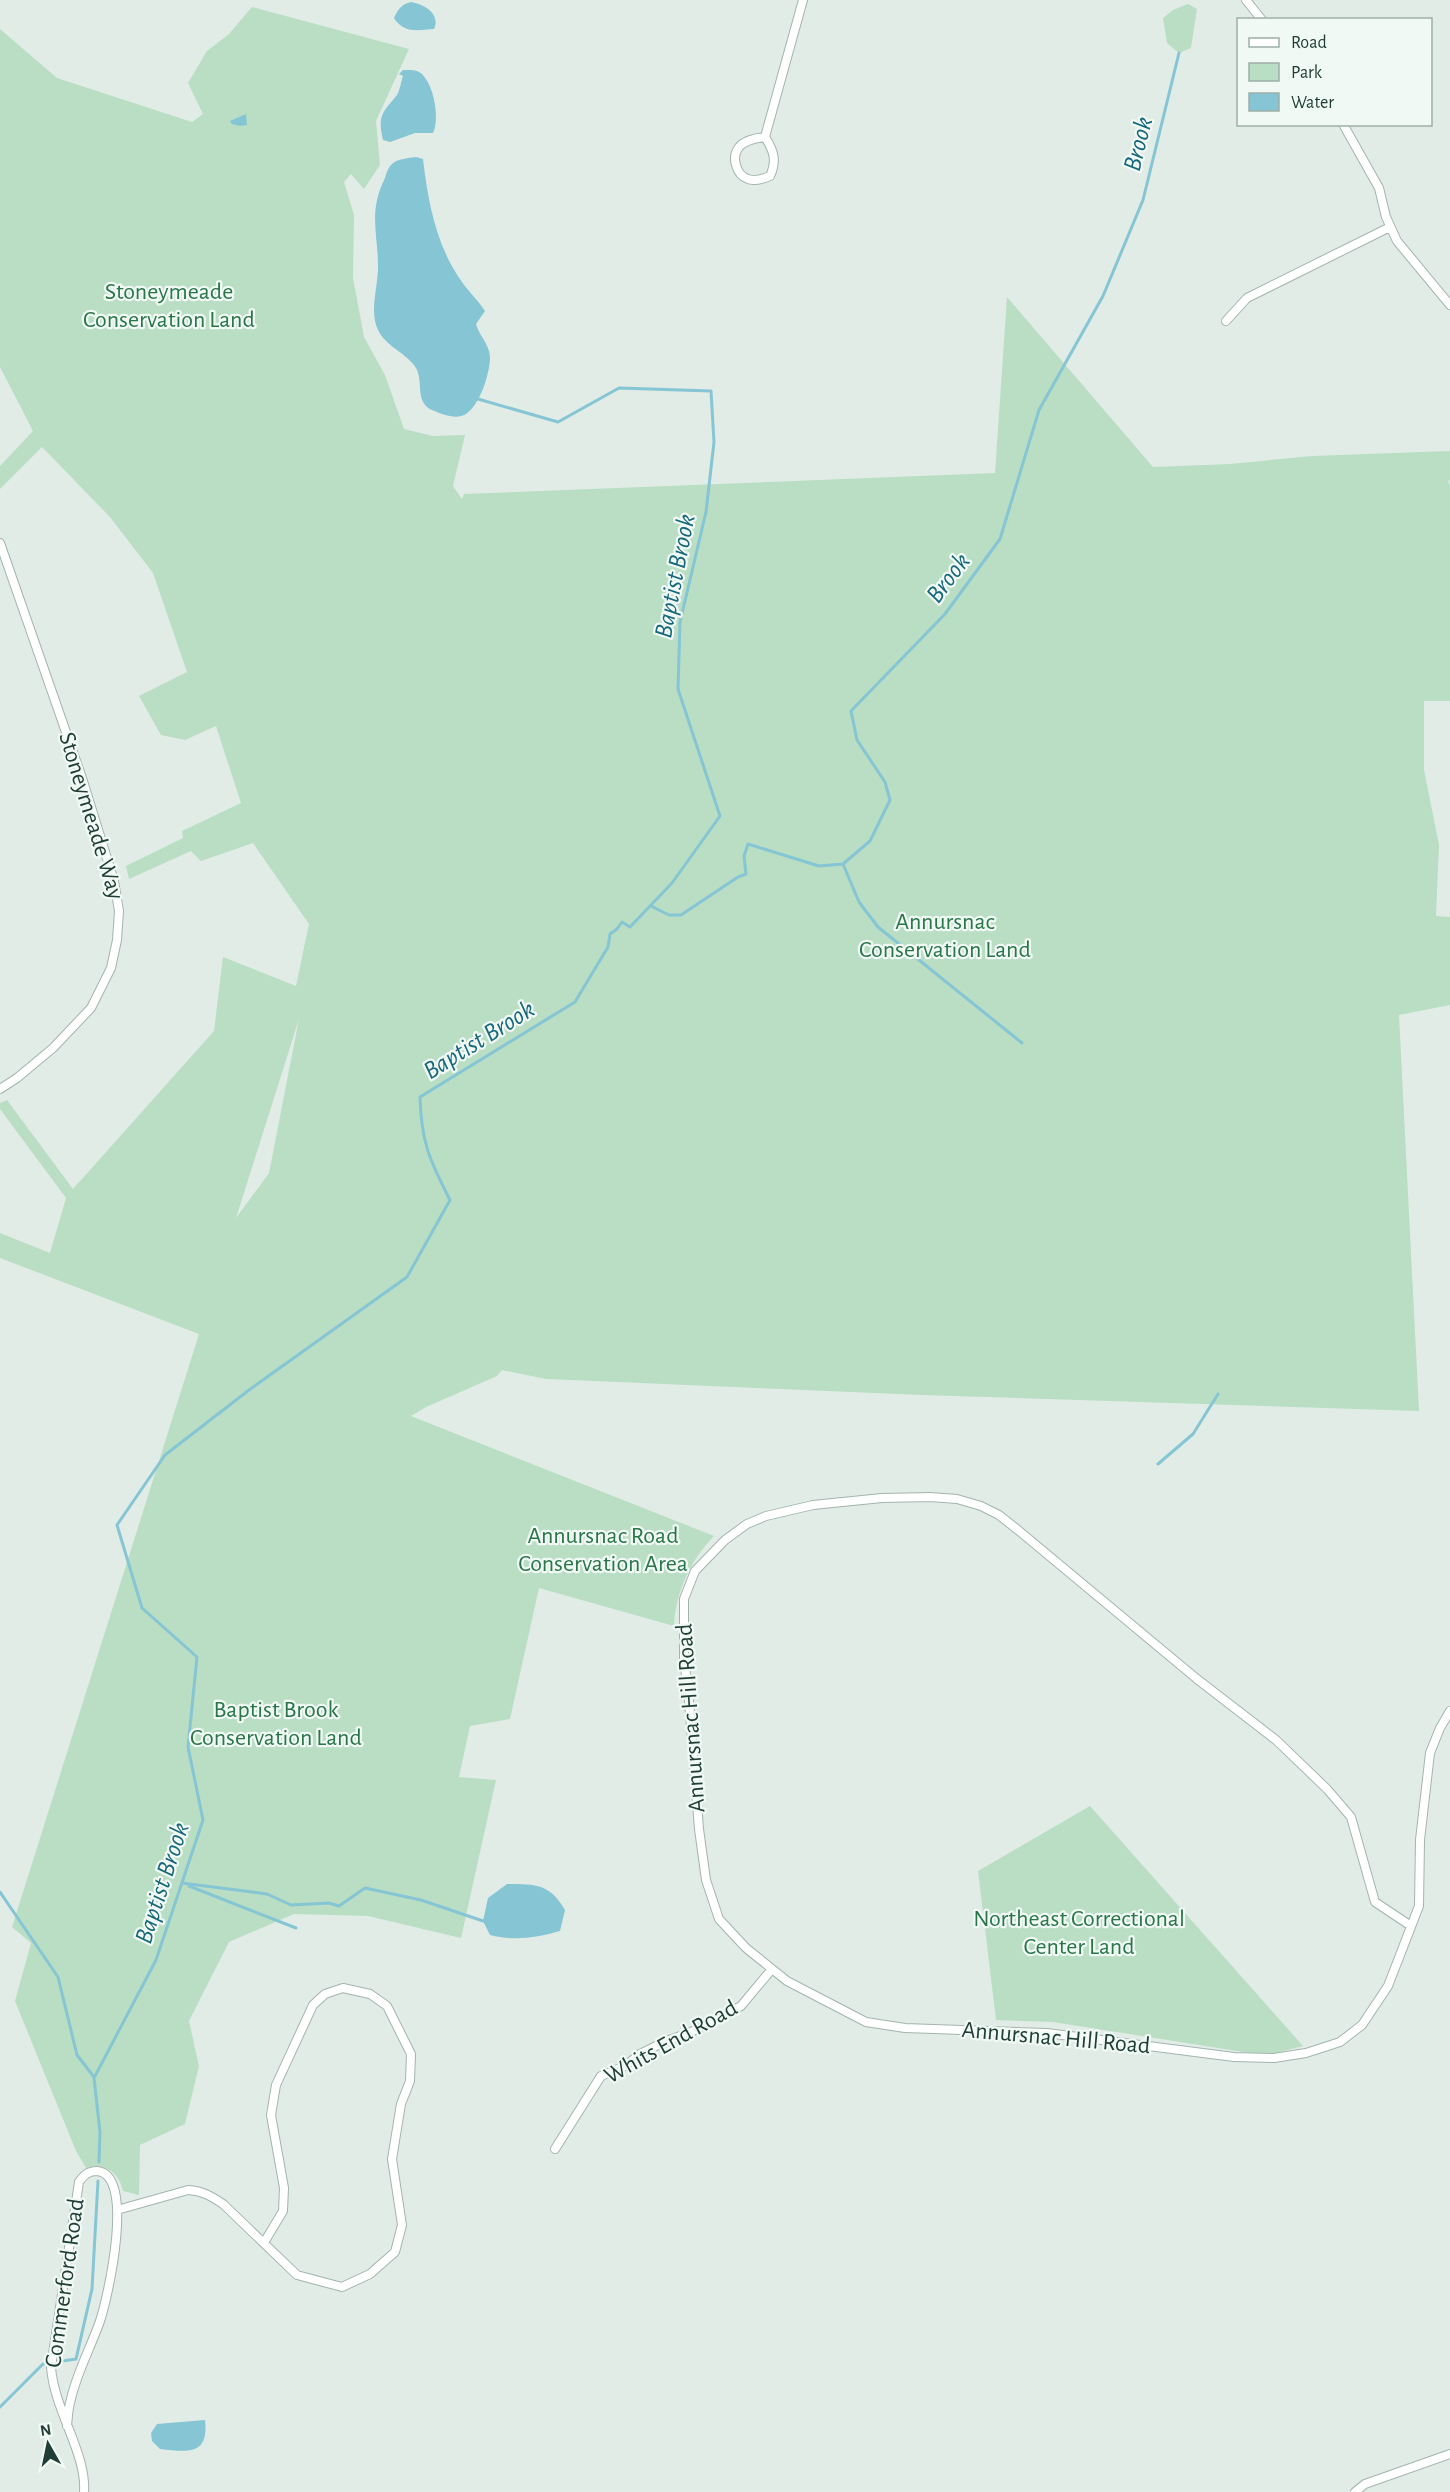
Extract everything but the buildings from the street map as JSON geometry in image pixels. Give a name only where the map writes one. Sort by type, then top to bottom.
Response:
[{"type":"street","points":[[765,136],[751,139],[739,147],[735,158],[736,168],[749,180],[758,181],[770,176],[776,164],[772,147],[765,136],[803,0]]},
{"type":"street","points":[[1246,0],[1260,18]]},
{"type":"street","points":[[1344,126],[1379,188],[1390,227],[1397,241],[1450,306]]},
{"type":"street","points":[[1226,321],[1247,298],[1390,227]]},
{"type":"street","name":"Stoneymeade Way","points":[[0,543],[82,778],[114,881],[119,911],[112,962],[105,983],[91,1008],[47,1054],[0,1089]]},
{"type":"street","name":"Annursnac Hill Road","points":[[1411,1926],[1375,1902],[1351,1817],[1327,1789],[1276,1740],[1197,1679],[1018,1530],[999,1515],[981,1506],[957,1499],[882,1498],[813,1506],[766,1516],[747,1524],[709,1554],[695,1571],[684,1599],[684,1658],[706,1880],[718,1919],[746,1948],[787,1981],[866,2022],[905,2028],[1047,2033],[1234,2057],[1274,2058],[1306,2053],[1340,2042],[1362,2025],[1388,1986],[1411,1926],[1420,1900],[1420,1840],[1430,1753],[1450,1711]]},
{"type":"street","name":"Whits End Road","points":[[555,2149],[601,2076],[625,2066],[640,2054],[691,2032],[741,2006],[772,1969]]},
{"type":"street","points":[[117,2210],[188,2190],[199,2191],[211,2195],[223,2204],[297,2274],[342,2287],[370,2274],[395,2252],[402,2225],[392,2159],[401,2104],[410,2081],[411,2054],[387,2006],[370,1994],[343,1988],[325,1994],[313,2005],[276,2085],[272,2115],[279,2150],[284,2199],[283,2211],[264,2241]]},
{"type":"street","name":"Commerford Road","points":[[66,2426],[71,2399],[109,2291],[114,2262],[117,2210],[113,2181],[109,2175],[101,2171],[91,2171],[84,2175],[76,2192],[51,2367],[52,2385],[66,2426],[84,2473],[84,2492]]},
{"type":"street","points":[[1355,2492],[1365,2484],[1450,2454]]},
{"type":"green space","points":[[1188,4],[1197,9],[1191,48],[1179,53],[1167,43],[1163,18],[1173,10]]},
{"type":"green space","name":"Annursnac Conservation Land","points":[[252,7],[409,49],[376,121],[380,165],[364,189],[351,174],[344,182],[354,215],[353,278],[364,337],[385,375],[404,429],[433,436],[465,435],[453,486],[462,499],[464,494],[995,473],[1007,297],[1153,467],[1230,464],[1312,456],[1450,451],[1450,480],[1448,481],[1450,486],[1450,701],[1424,701],[1424,770],[1439,845],[1436,916],[1450,917],[1450,1005],[1399,1015],[1419,1411],[922,1395],[546,1379],[502,1370],[497,1376],[426,1407],[411,1416],[714,1536],[691,1566],[686,1577],[675,1613],[674,1626],[539,1588],[510,1719],[470,1726],[459,1777],[496,1780],[461,1938],[368,1916],[294,1914],[229,1942],[189,2021],[199,2066],[185,2124],[140,2145],[139,2195],[123,2191],[115,2174],[105,2168],[86,2168],[76,2151],[15,2001],[31,1943],[12,1927],[199,1334],[0,1258],[0,1233],[50,1253],[66,1198],[0,1109],[0,1103],[7,1100],[73,1189],[214,1031],[223,957],[296,986],[309,924],[253,843],[201,861],[191,851],[129,879],[126,866],[183,838],[182,831],[241,803],[216,726],[185,740],[161,735],[139,696],[187,672],[153,573],[110,517],[42,447],[0,489],[0,466],[33,431],[0,367],[0,29],[57,78],[192,122],[203,114],[188,83],[207,51],[229,34]],"holes":[[[299,1019],[269,1173],[236,1218]]]},
{"type":"green space","name":"Northeast Correctional Center Land","points":[[1090,1806],[1303,2046],[1276,2053],[1250,2053],[1053,2022],[996,2020],[978,1871]]},
{"type":"water","points":[[411,2],[426,7],[433,14],[436,24],[434,29],[412,30],[398,23],[394,18],[397,12]]},
{"type":"water","points":[[403,70],[418,71],[430,86],[435,102],[435,127],[433,133],[415,133],[390,142],[383,140],[381,119],[398,93],[403,76],[399,74]]},
{"type":"water","points":[[246,114],[247,125],[240,126],[230,121]]},
{"type":"water","points":[[416,157],[423,159],[431,207],[446,254],[462,282],[485,311],[476,324],[489,352],[488,371],[476,404],[466,414],[460,416],[445,415],[427,407],[422,398],[416,368],[386,341],[375,323],[374,307],[378,267],[375,222],[377,201],[391,165],[399,160]]},
{"type":"water","points":[[507,1884],[534,1885],[554,1895],[565,1910],[560,1931],[525,1938],[490,1935],[483,1921],[488,1898]]},
{"type":"water","points":[[205,2420],[204,2440],[194,2449],[179,2451],[160,2449],[152,2441],[151,2433],[157,2424]]},
{"type":"waterway","name":"Brook","points":[[651,906],[669,915],[681,915],[746,874],[744,856],[748,844],[819,866],[843,864],[870,841],[890,800],[885,782],[857,740],[851,711],[945,614],[1000,539],[1039,410],[1103,296],[1143,200],[1179,53]]},
{"type":"waterway","name":"Baptist Brook","points":[[99,2162],[100,2132],[94,2078],[156,1960],[203,1820],[188,1747],[197,1657],[142,1608],[117,1525],[165,1455],[249,1390],[407,1277],[450,1200],[428,1151],[422,1127],[420,1097],[575,1002],[608,947],[610,934],[622,922],[630,927],[672,883],[720,816],[678,689],[680,622],[706,512],[714,442],[711,391],[619,388],[558,422],[478,399]]},
{"type":"waterway","points":[[843,864],[859,902],[878,927],[1022,1043]]},
{"type":"waterway","points":[[1158,1464],[1193,1434],[1218,1394]]},
{"type":"waterway","points":[[182,1883],[267,1894],[291,1905],[329,1903],[339,1906],[365,1888],[421,1900],[483,1921]]},
{"type":"waterway","points":[[189,1886],[296,1928]]},
{"type":"waterway","points":[[0,1892],[58,1977],[77,2055],[94,2077]]},
{"type":"waterway","name":"Baptist Brook","points":[[0,2407],[43,2364],[76,2359],[92,2289],[98,2181]]},
{"type":"park label","name":"Stoneymeade Conservation Land","points":[[169,306]]},
{"type":"park label","name":"Annursnac Road Conservation Area","points":[[603,1550]]},
{"type":"park label","name":"Baptist Brook Conservation Land","points":[[276,1724]]}]
